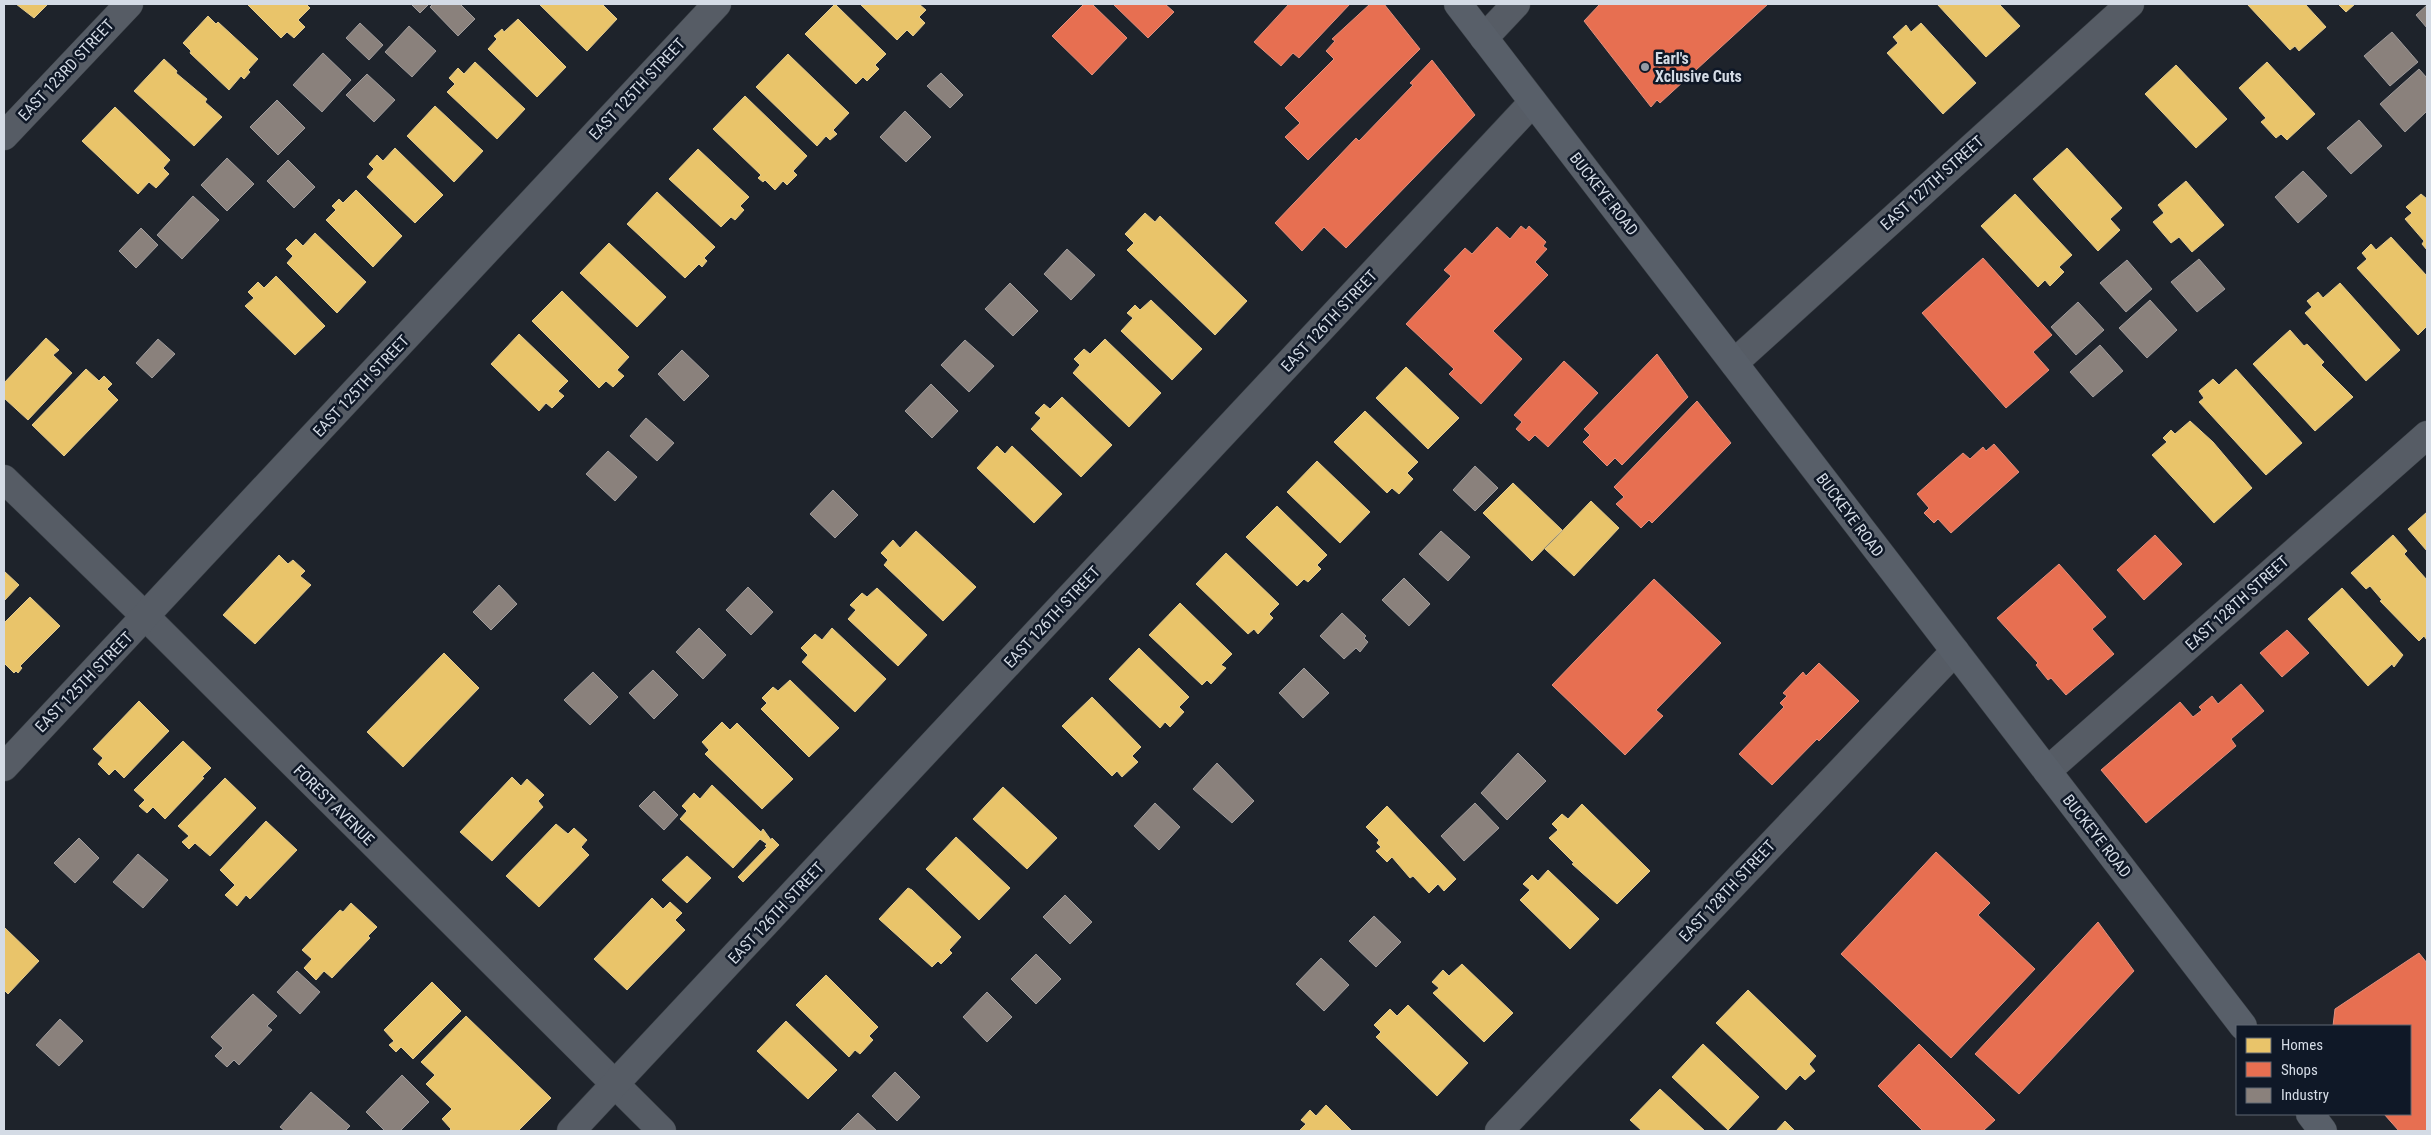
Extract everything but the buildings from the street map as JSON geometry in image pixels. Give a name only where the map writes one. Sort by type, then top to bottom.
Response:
[{"type":"street","name":"EAST 123RD STREET","points":[[4,136],[129,4]]},
{"type":"street","name":"EAST 125TH STREET","points":[[4,767],[716,4]]},
{"type":"street","name":"BUCKEYE ROAD","points":[[1458,4],[2242,1025]]},
{"type":"street","points":[[1484,38],[1516,4]]},
{"type":"street","name":"EAST 127TH STREET","points":[[1734,363],[2130,4]]},
{"type":"street","name":"EAST 126TH STREET","points":[[571,1131],[1533,102]]},
{"type":"street","name":"EAST 128TH STREET","points":[[2047,772],[2427,435]]},
{"type":"street","name":"FOREST AVENUE","points":[[4,480],[146,617],[662,1131]]},
{"type":"street","name":"EAST 128TH STREET","points":[[1499,1131],[1955,651]]},
{"type":"street","points":[[2311,1115],[2324,1131]]},
{"type":"place","name":"Earl's Xclusive Cuts","points":[[1645,67]]}]
